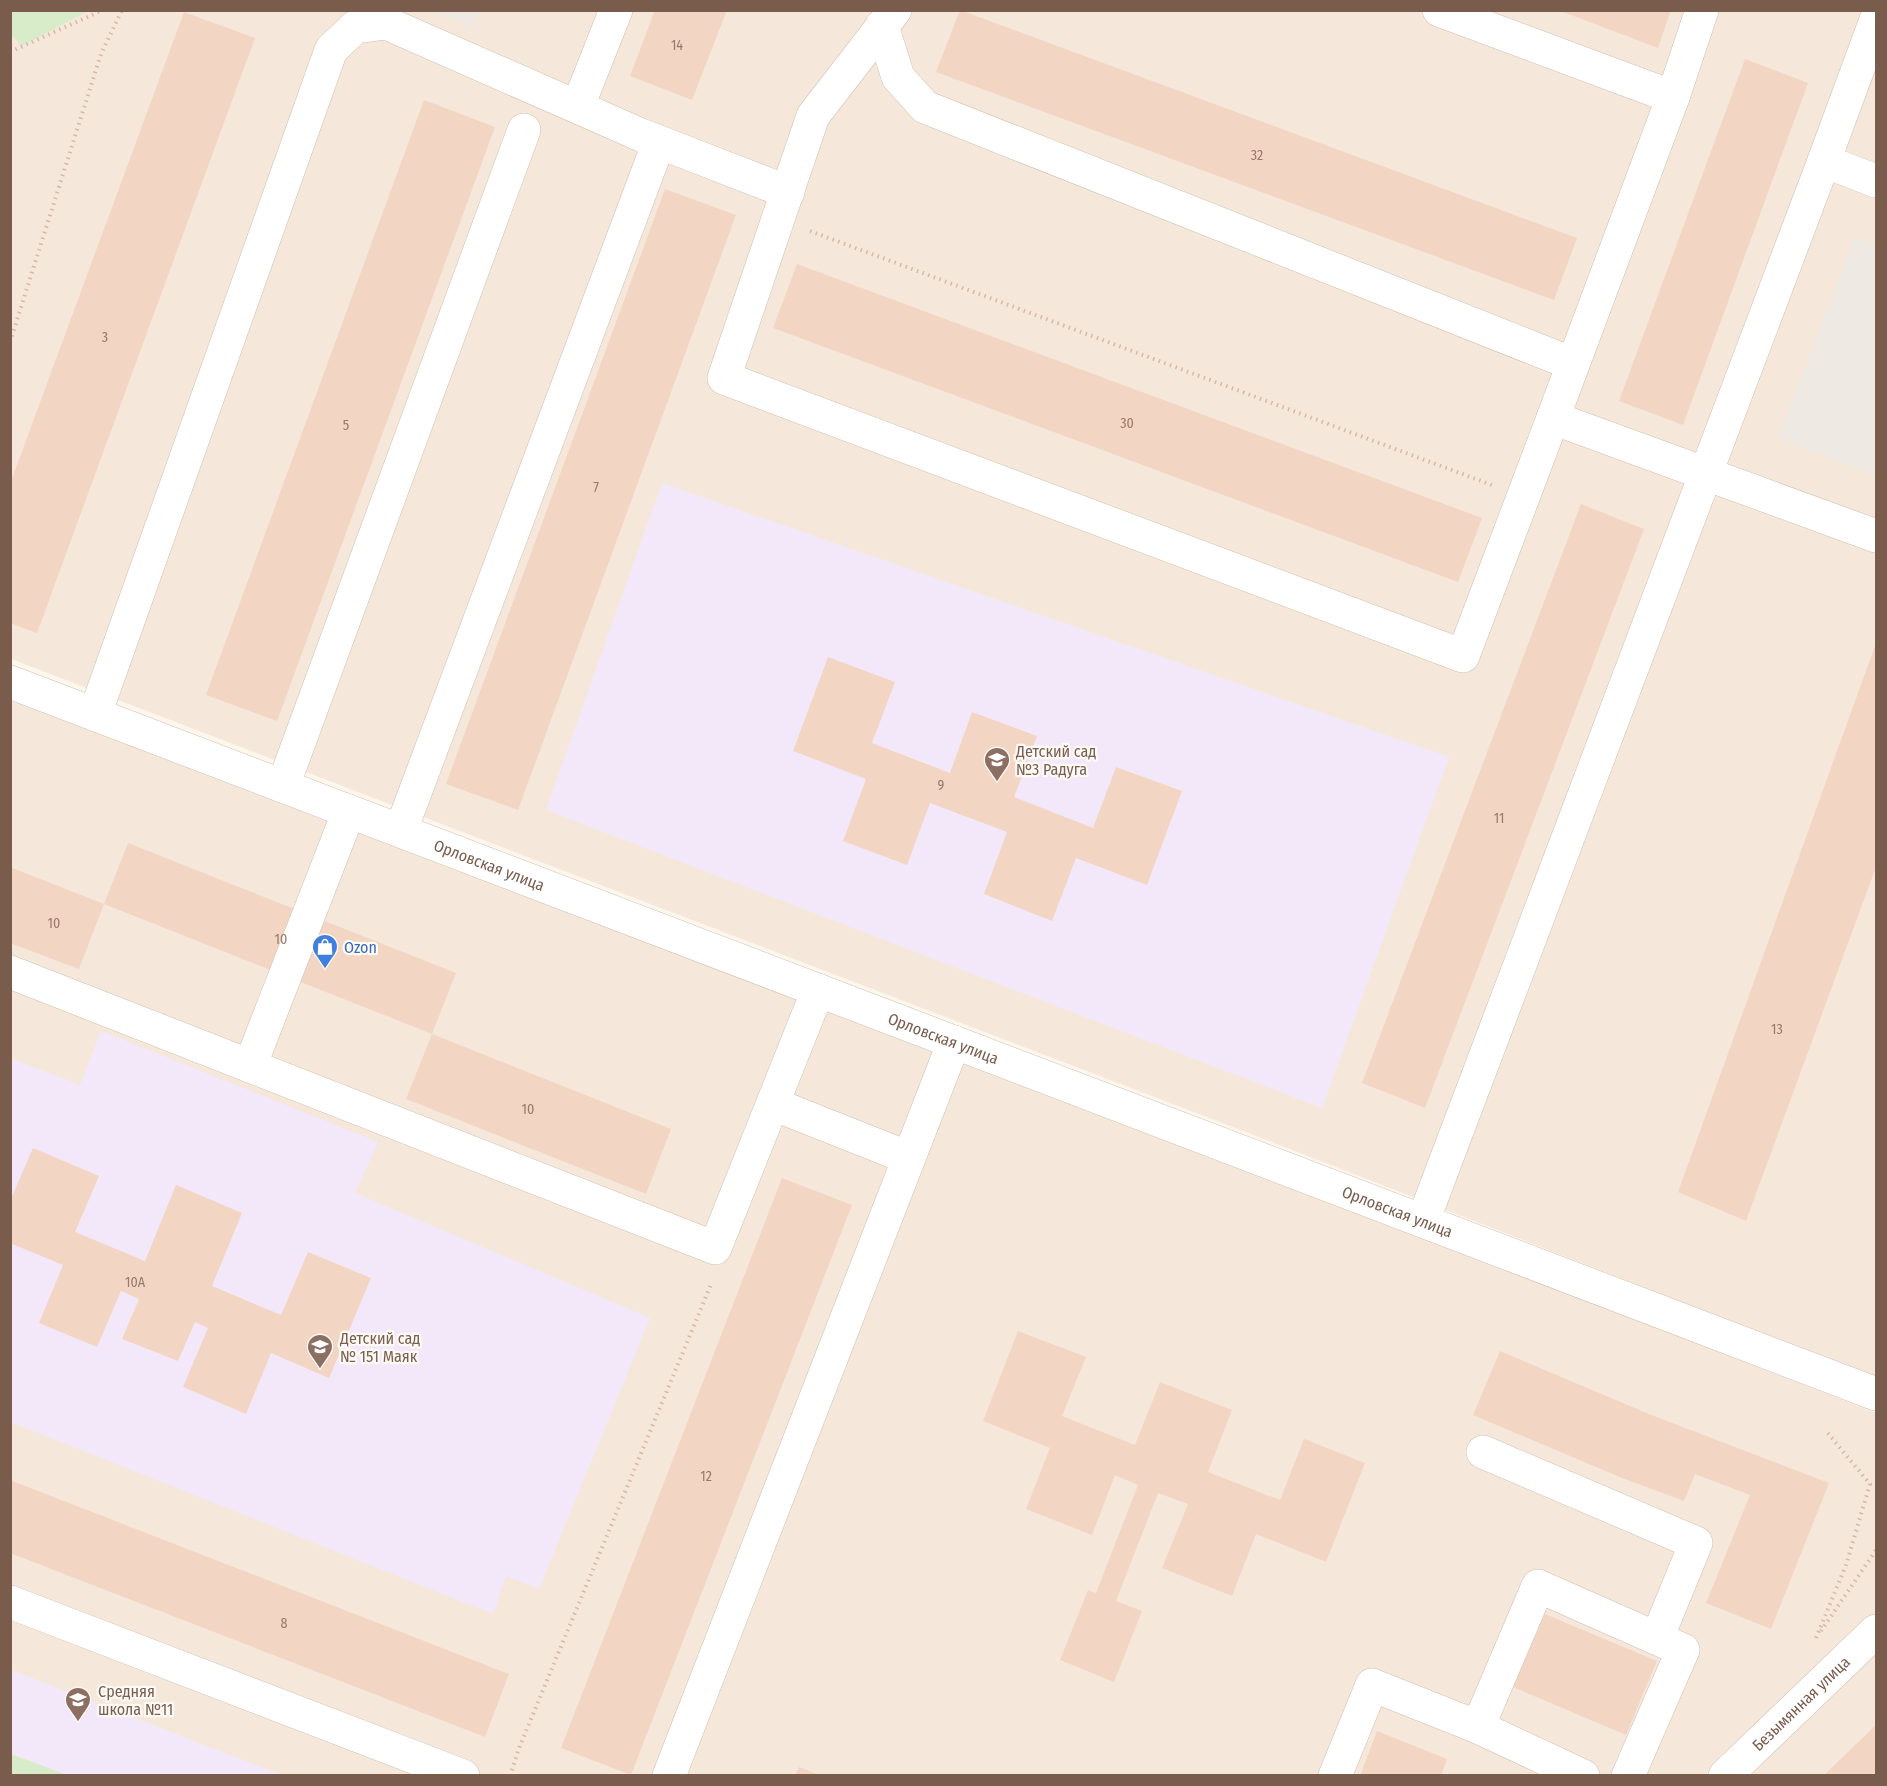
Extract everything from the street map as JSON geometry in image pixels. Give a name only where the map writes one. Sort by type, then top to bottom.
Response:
[{"type":"street","points":[[578,106],[616,10]]},
{"type":"street","points":[[1439,10],[1673,97]]},
{"type":"street","points":[[888,18],[813,116],[724,378],[1463,656],[1673,97],[1702,10]]},
{"type":"street","points":[[888,18],[898,77],[925,107],[1573,364]]},
{"type":"street","points":[[1423,1221],[1876,20]]},
{"type":"street","points":[[95,714],[331,50],[355,27],[386,23],[659,142],[783,205]]},
{"type":"street","points":[[283,786],[524,130]]},
{"type":"street","points":[[401,831],[659,142]]},
{"type":"street","points":[[1824,161],[1876,181]]},
{"type":"street","points":[[1553,418],[1876,536]]},
{"type":"street","name":"Орловская улица","points":[[10,682],[1876,1394]]},
{"type":"street","points":[[250,1066],[349,811]]},
{"type":"street","points":[[10,972],[715,1248],[818,990]]},
{"type":"street","points":[[669,1776],[954,1042]]},
{"type":"street","points":[[773,1104],[909,1158]]},
{"type":"street","points":[[1484,1452],[1696,1543],[1658,1638]]},
{"type":"street","points":[[1478,1727],[1538,1586],[1683,1650],[1628,1776]]},
{"type":"street","points":[[10,1602],[463,1776]]},
{"type":"street","name":"Безымянная улица","points":[[1725,1776],[1876,1631]]},
{"type":"street","points":[[1335,1776],[1372,1685],[1478,1727],[1584,1776]]},
{"type":"path","points":[[10,52],[103,10]]},
{"type":"path","points":[[10,342],[102,54],[122,10]]},
{"type":"path","points":[[783,205],[1523,497]]},
{"type":"path","points":[[510,1776],[519,1748],[715,1275]]},
{"type":"path","points":[[1813,1649],[1846,1565],[1870,1484],[1826,1431]]},
{"type":"path","points":[[1816,1638],[1876,1550]]},
{"type":"shaded area","points":[[10,11],[1876,11],[1876,1378],[1264,1139],[11,659]]},
{"type":"shaded area","points":[[433,11],[480,11],[473,27]]},
{"type":"shaded area","points":[[1855,237],[1876,246],[1876,476],[1778,438]]},
{"type":"shaded area","name":"Детский сад №3 Радуга","points":[[662,483],[1449,757],[1322,1108],[546,810]]},
{"type":"shaded area","points":[[10,699],[1344,1206],[1876,1413],[1876,1775],[11,1775]]},
{"type":"shaded area","name":"Детский сад № 151 Маяк","points":[[101,1031],[378,1142],[355,1193],[650,1318],[539,1589],[506,1576],[493,1614],[11,1422],[10,1058],[80,1085]]},
{"type":"shaded area","name":"Средняя школа №11","points":[[11,1670],[282,1775],[11,1775]]},
{"type":"green space","points":[[10,11],[88,11],[22,46],[11,35]]},
{"type":"green space","points":[[11,1754],[67,1775],[11,1775]]},
{"type":"building","points":[[655,10],[727,10],[692,100],[630,76]]},
{"type":"building","points":[[960,10],[1577,238],[1554,300],[936,72]]},
{"type":"building","points":[[1558,10],[1671,10],[1658,48]]},
{"type":"building","points":[[184,12],[255,38],[37,633],[10,623],[10,484]]},
{"type":"building","points":[[1745,59],[1808,83],[1683,425],[1619,401]]},
{"type":"building","points":[[424,100],[495,127],[277,721],[206,695]]},
{"type":"building","points":[[665,189],[736,215],[518,810],[446,784]]},
{"type":"building","points":[[797,264],[1482,518],[1458,582],[773,328]]},
{"type":"building","points":[[1581,504],[1644,529],[1425,1108],[1362,1083]]},
{"type":"building","points":[[1876,643],[1876,867],[1746,1221],[1678,1192]]},
{"type":"building","points":[[828,657],[895,682],[872,743],[950,773],[972,712],[1037,736],[1014,797],[1093,828],[1116,767],[1182,791],[1147,885],[1076,858],[1052,921],[984,894],[1007,832],[930,803],[907,865],[843,841],[866,779],[793,751]]},
{"type":"building","points":[[128,843],[456,973],[432,1034],[104,904]]},
{"type":"building","points":[[10,867],[104,904],[79,969],[10,943]]},
{"type":"building","points":[[432,1034],[671,1129],[646,1194],[406,1099]]},
{"type":"building","points":[[33,1148],[99,1176],[75,1232],[145,1261],[176,1185],[242,1213],[212,1286],[281,1315],[308,1252],[371,1278],[329,1378],[271,1353],[246,1414],[183,1387],[208,1328],[195,1322],[178,1361],[122,1339],[139,1299],[121,1291],[97,1347],[39,1323],[63,1265],[10,1243],[10,1201]]},
{"type":"building","points":[[782,1178],[852,1205],[631,1775],[561,1748]]},
{"type":"building","points":[[1018,1331],[1086,1357],[1062,1416],[1135,1445],[1160,1382],[1232,1410],[1208,1472],[1280,1500],[1304,1439],[1365,1463],[1326,1562],[1256,1534],[1232,1596],[1162,1568],[1188,1504],[1158,1493],[1116,1601],[1142,1611],[1114,1682],[1060,1660],[1088,1590],[1096,1593],[1138,1485],[1115,1475],[1092,1535],[1026,1509],[1050,1448],[983,1421]]},
{"type":"building","points":[[1500,1351],[1649,1414],[1829,1483],[1771,1629],[1706,1603],[1750,1495],[1695,1474],[1684,1501],[1622,1478],[1473,1415]]},
{"type":"building","points":[[10,1480],[509,1674],[485,1737],[10,1553]]},
{"type":"building","points":[[1545,1614],[1657,1661],[1626,1735],[1513,1687]]},
{"type":"building","points":[[1876,1725],[1876,1776],[1823,1776]]},
{"type":"building","points":[[1377,1731],[1447,1759],[1441,1776],[1360,1776]]},
{"type":"building","points":[[799,1767],[820,1775],[820,1776],[795,1776]]},
{"type":"place","name":"Детский сад №3 Радуга","points":[[997,783]]},
{"type":"place","name":"Ozon","points":[[325,970]]},
{"type":"place","name":"Детский сад № 151 Маяк","points":[[320,1370]]},
{"type":"place","name":"Средняя школа №11","points":[[78,1723]]}]
